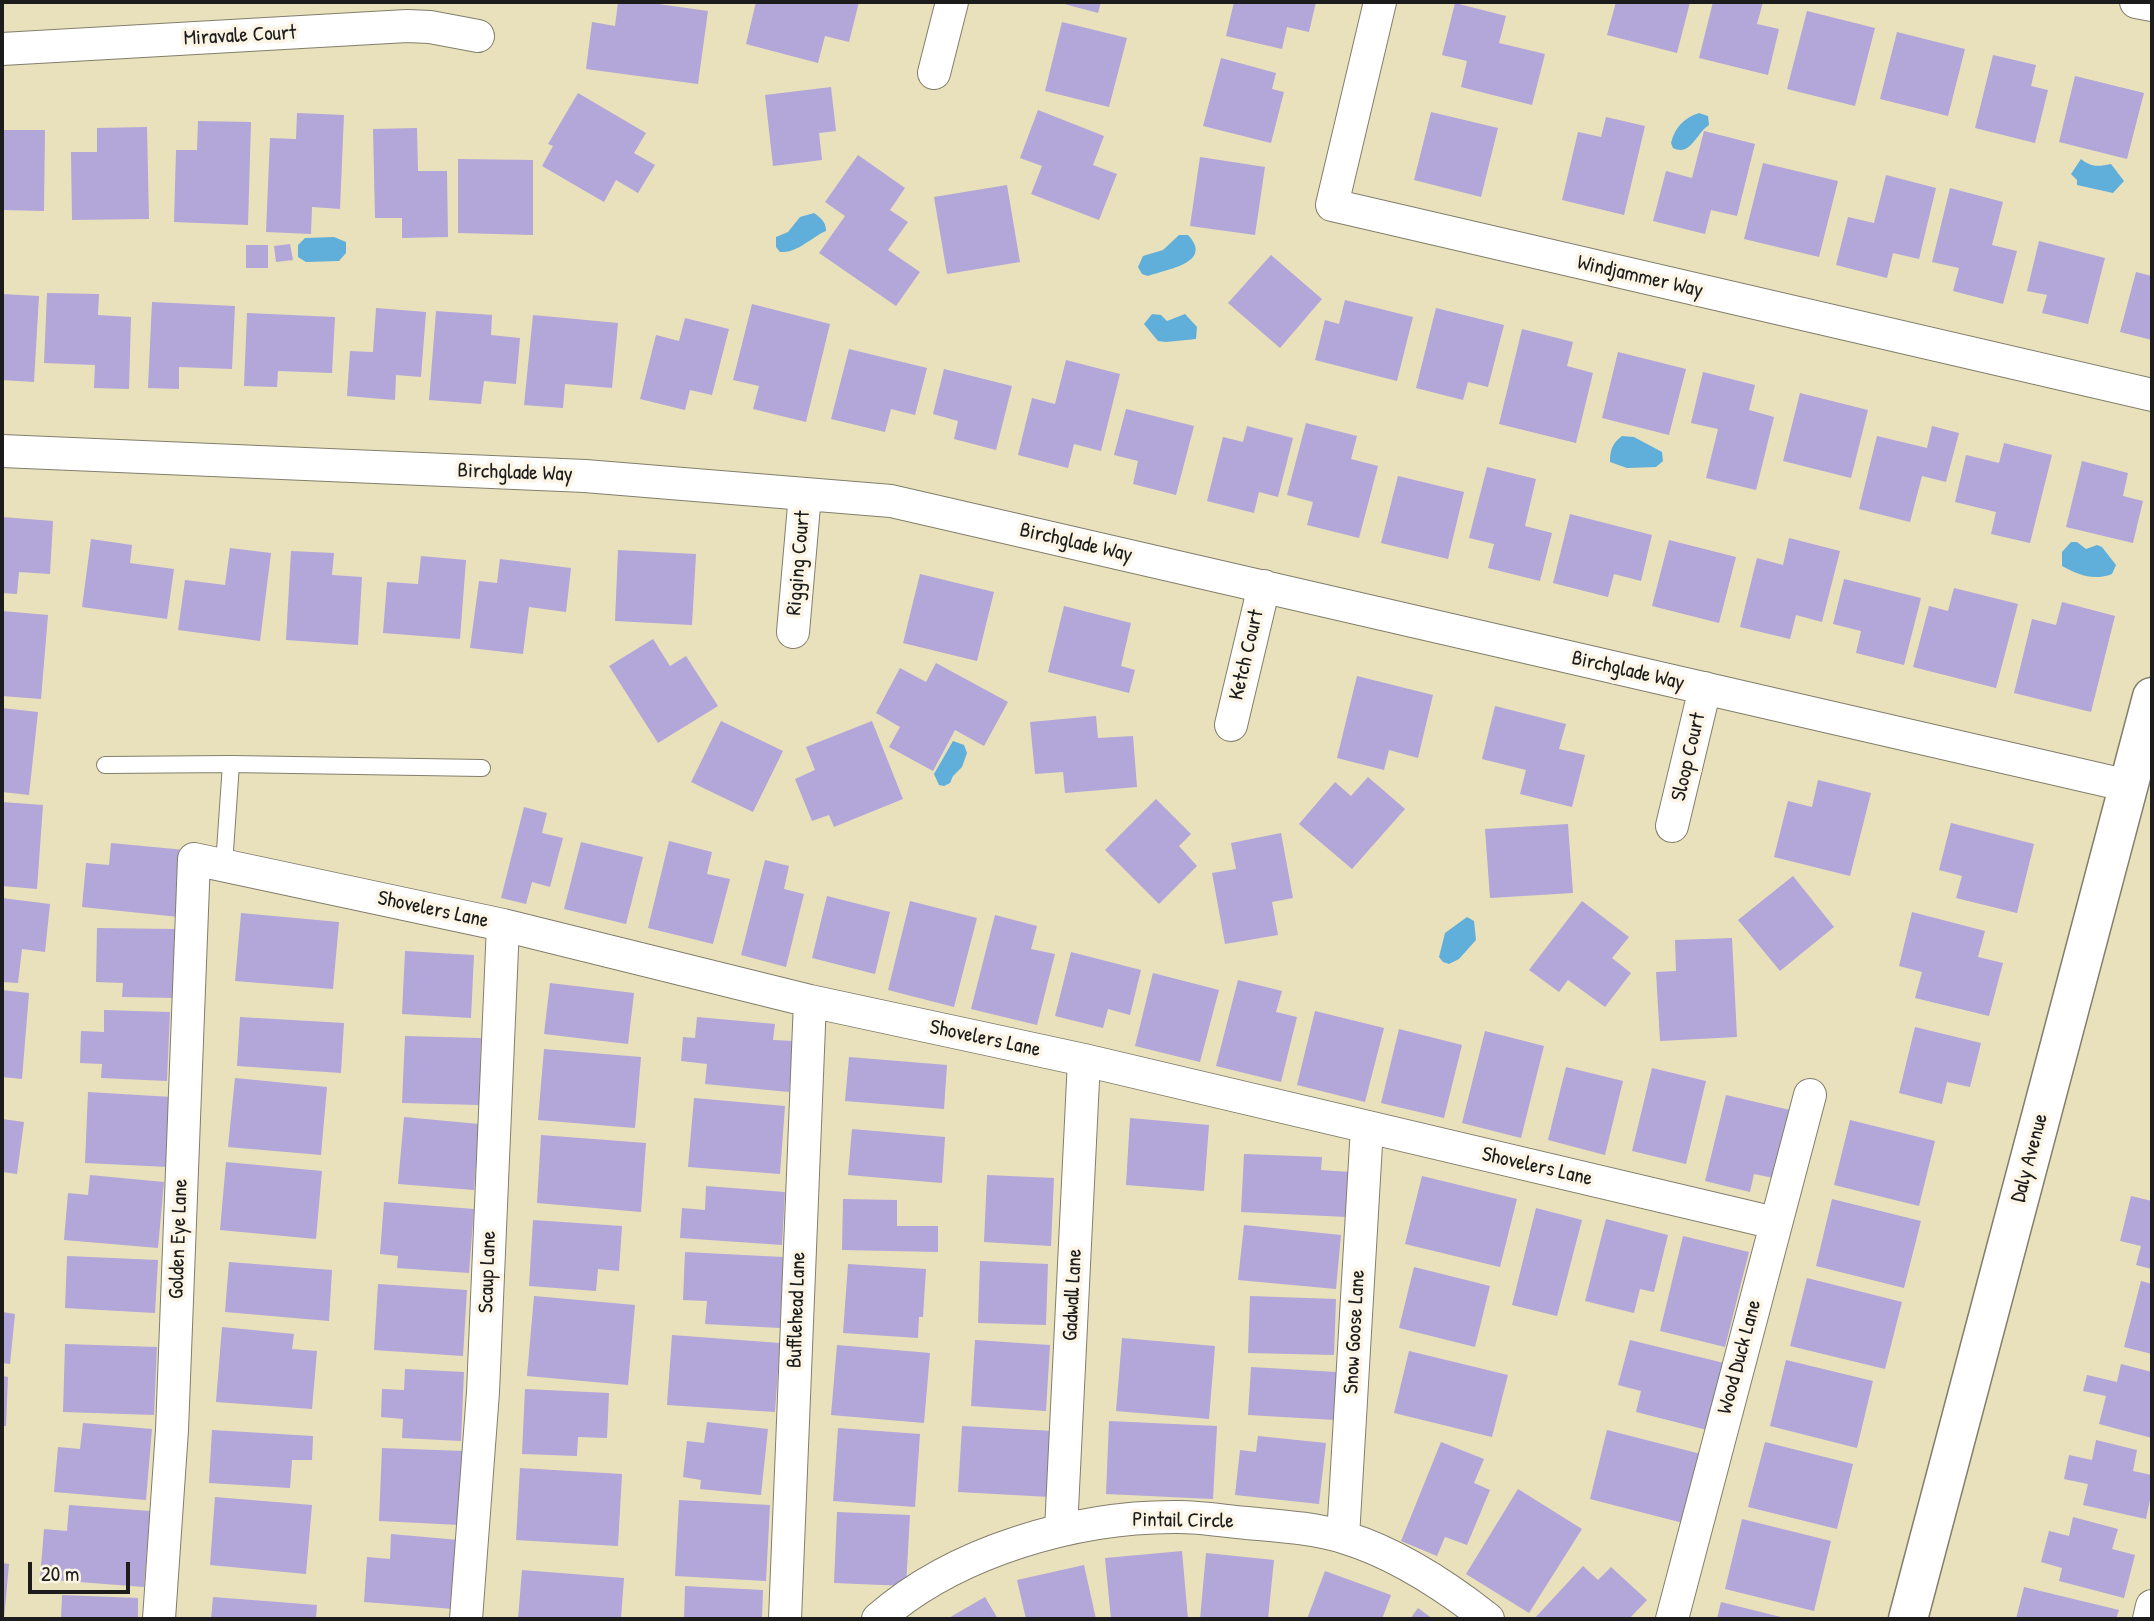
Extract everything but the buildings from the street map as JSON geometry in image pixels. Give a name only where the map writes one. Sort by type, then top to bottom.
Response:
[{"type":"street","points":[[934,73],[952,2]]},
{"type":"street","name":"Windjammer Way","points":[[1380,2],[1332,205],[2152,395]]},
{"type":"street","points":[[2136,2],[2152,5]]},
{"type":"street","name":"Miravale Court","points":[[2,49],[407,26],[430,27],[478,36]]},
{"type":"street","name":"Birchglade Way","points":[[2,452],[585,476],[891,501],[2129,786]]},
{"type":"street","name":"Rigging Court","points":[[793,632],[805,494]]},
{"type":"street","name":"Ketch Court","points":[[1231,724],[1264,586]]},
{"type":"street","name":"Sloop Court","points":[[1672,826],[1705,688]]},
{"type":"street","name":"Daly Avenue","points":[[1908,1619],[2152,696]]},
{"type":"street","name":"Shovelers Lane","points":[[209,862],[503,925],[810,1001],[1084,1060],[1775,1223]]},
{"type":"street","name":"Golden Eye Lane","points":[[159,1619],[209,862]]},
{"type":"street","name":"Scaup Lane","points":[[466,1619],[483,1392],[503,925]]},
{"type":"street","name":"Bufflehead Lane","points":[[785,1619],[810,1001]]},
{"type":"street","name":"Gadwall Lane","points":[[1061,1530],[1084,1060]]},
{"type":"street","name":"Wood Duck Lane","points":[[1672,1619],[1810,1095]]},
{"type":"street","name":"Snow Goose Lane","points":[[1343,1537],[1367,1127]]},
{"type":"street","name":"Pintail Circle","points":[[878,1619],[935,1579],[996,1550],[1061,1530],[1128,1519],[1180,1517],[1289,1527],[1343,1537],[1411,1567],[1488,1619]]},
{"type":"street","points":[[2149,1619],[2152,1606]]},
{"type":"lane","points":[[209,862],[231,764]]},
{"type":"lane","points":[[105,765],[481,768]]},
{"type":"water","points":[[1699,113],[1708,116],[1709,125],[1689,147],[1679,150],[1673,148],[1671,143],[1678,128],[1685,120]]},
{"type":"water","points":[[2081,159],[2095,166],[2111,164],[2124,181],[2113,193],[2077,185],[2077,180],[2071,174]]},
{"type":"water","points":[[814,213],[823,220],[826,231],[798,248],[780,252],[776,247],[776,237],[788,232],[800,217]]},
{"type":"water","points":[[1179,235],[1188,235],[1195,245],[1192,258],[1166,271],[1148,276],[1142,274],[1138,267],[1143,256],[1163,250]]},
{"type":"water","points":[[334,237],[346,242],[346,253],[339,261],[306,262],[298,257],[298,245],[305,238]]},
{"type":"water","points":[[1152,314],[1161,315],[1167,321],[1185,314],[1197,327],[1196,339],[1158,341],[1144,324]]},
{"type":"water","points":[[1622,436],[1634,437],[1662,452],[1663,461],[1656,467],[1627,468],[1610,462],[1612,447]]},
{"type":"water","points":[[2071,542],[2077,542],[2086,549],[2097,545],[2102,547],[2116,565],[2112,574],[2086,576],[2062,566],[2062,552]]},
{"type":"water","points":[[953,741],[964,745],[967,753],[962,767],[950,783],[939,785],[934,774]]},
{"type":"water","points":[[1467,917],[1474,921],[1476,940],[1459,959],[1449,964],[1443,962],[1439,957],[1445,933]]}]
